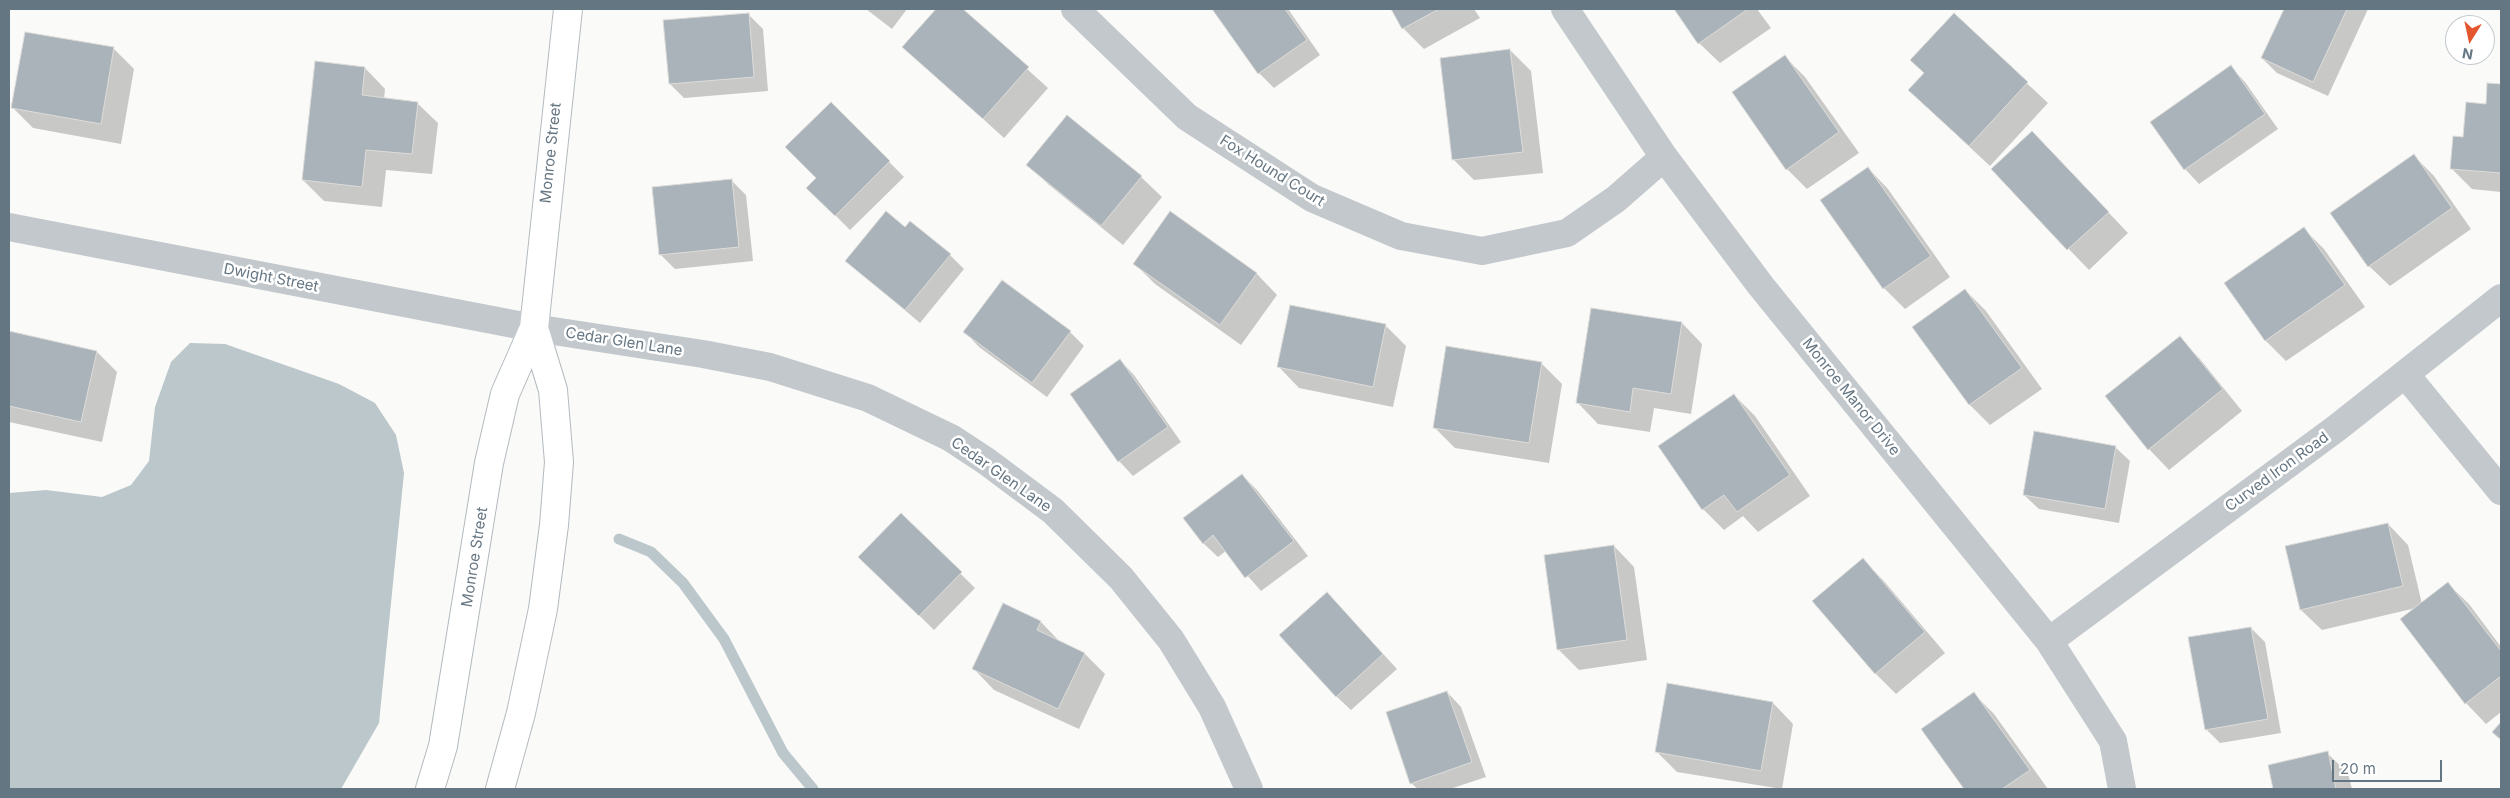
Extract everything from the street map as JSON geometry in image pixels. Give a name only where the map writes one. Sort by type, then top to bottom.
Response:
[{"type":"main road","name":"Monroe Street","points":[[430,789],[445,737],[489,463],[505,394],[534,328],[568,9]]},
{"type":"main road","name":"Monroe Street","points":[[500,789],[521,713],[543,608],[554,525],[559,462],[553,390],[534,328]]},
{"type":"street","name":"Fox Hound Court","points":[[1075,9],[1188,117],[1312,198],[1401,236],[1482,251],[1567,233],[1616,199],[1664,157]]},
{"type":"street","name":"Monroe Manor Drive","points":[[1565,9],[1664,157],[1761,286],[2049,640],[2113,741],[2122,789]]},
{"type":"street","name":"Dwight Street","points":[[9,227],[534,328]]},
{"type":"street","name":"Curved Iron Road","points":[[2049,640],[2338,427],[2501,298]]},
{"type":"street","name":"Cedar Glen Lane","points":[[534,328],[704,354],[770,367],[868,398],[950,438],[986,461],[1053,511],[1127,585],[1170,640],[1212,707],[1249,789]]},
{"type":"street","points":[[2405,374],[2501,491]]},
{"type":"shaded area","points":[[190,343],[225,344],[339,384],[375,403],[396,435],[404,473],[379,723],[341,789],[9,789],[9,493],[46,490],[102,497],[131,485],[149,461],[155,407],[171,362]]},
{"type":"building","points":[[936,9],[963,9],[1029,67],[983,119],[902,47]]},
{"type":"building","points":[[1212,9],[1285,9],[1307,40],[1258,74]]},
{"type":"building","points":[[1391,9],[1439,9],[1402,29]]},
{"type":"building","points":[[1674,9],[1748,9],[1698,44]]},
{"type":"building","points":[[2284,9],[2347,9],[2313,82],[2261,58]]},
{"type":"building","points":[[749,13],[754,77],[669,84],[663,20]]},
{"type":"building","points":[[1954,13],[2028,82],[1969,146],[1908,90],[1924,73],[1910,60]]},
{"type":"building","points":[[25,32],[114,47],[101,124],[11,108]]},
{"type":"building","points":[[1510,49],[1523,152],[1452,160],[1440,58]]},
{"type":"building","points":[[1785,55],[1839,132],[1786,170],[1732,92]]},
{"type":"building","points":[[315,61],[365,67],[362,95],[418,102],[412,154],[366,150],[362,187],[302,180]]},
{"type":"building","points":[[2231,65],[2265,114],[2184,170],[2150,122]]},
{"type":"building","points":[[2487,83],[2501,84],[2501,173],[2450,169],[2453,136],[2463,137],[2466,102],[2486,104]]},
{"type":"building","points":[[831,102],[890,161],[835,216],[806,188],[816,178],[785,147]]},
{"type":"building","points":[[1067,115],[1142,176],[1101,226],[1026,165]]},
{"type":"building","points":[[2032,131],[2109,212],[2067,250],[1991,169]]},
{"type":"building","points":[[2414,154],[2452,208],[2368,267],[2330,213]]},
{"type":"building","points":[[1868,167],[1931,256],[1883,289],[1820,200]]},
{"type":"building","points":[[732,179],[739,247],[659,255],[652,187]]},
{"type":"building","points":[[886,211],[905,227],[910,221],[951,254],[905,310],[845,261]]},
{"type":"building","points":[[1170,211],[1257,273],[1220,325],[1133,264]]},
{"type":"building","points":[[2304,227],[2345,285],[2265,341],[2224,283]]},
{"type":"building","points":[[1002,280],[1071,331],[1032,383],[963,332]]},
{"type":"building","points":[[1965,289],[2022,368],[1969,405],[1912,327]]},
{"type":"building","points":[[1290,305],[1386,324],[1373,387],[1277,367]]},
{"type":"building","points":[[1591,308],[1682,322],[1671,394],[1633,388],[1630,412],[1576,403]]},
{"type":"building","points":[[9,331],[97,351],[81,422],[9,406]]},
{"type":"building","points":[[2180,336],[2223,389],[2148,450],[2105,396]]},
{"type":"building","points":[[1446,346],[1542,362],[1529,443],[1433,428]]},
{"type":"building","points":[[1120,359],[1168,427],[1118,462],[1070,394]]},
{"type":"building","points":[[1734,394],[1790,475],[1737,512],[1724,495],[1702,510],[1658,446]]},
{"type":"building","points":[[2034,431],[2116,446],[2105,509],[2023,495]]},
{"type":"building","points":[[1242,474],[1294,541],[1245,578],[1213,535],[1203,544],[1183,518]]},
{"type":"building","points":[[901,513],[962,572],[919,616],[858,557]]},
{"type":"building","points":[[2388,523],[2403,586],[2300,610],[2285,546]]},
{"type":"building","points":[[1614,545],[1627,640],[1557,650],[1544,555]]},
{"type":"building","points":[[1863,558],[1925,632],[1875,674],[1812,601]]},
{"type":"building","points":[[2448,582],[2501,651],[2501,676],[2465,704],[2400,619]]},
{"type":"building","points":[[1327,592],[1383,654],[1336,697],[1279,635]]},
{"type":"building","points":[[1003,603],[1041,621],[1037,630],[1085,653],[1058,709],[972,669]]},
{"type":"building","points":[[2251,627],[2268,719],[2205,730],[2188,637]]},
{"type":"building","points":[[1667,683],[1773,702],[1761,771],[1655,752]]},
{"type":"building","points":[[1447,691],[1472,762],[1410,784],[1386,712]]},
{"type":"building","points":[[1974,692],[2030,770],[2002,789],[1964,789],[1921,729]]},
{"type":"building","points":[[2501,722],[2501,740],[2492,732]]},
{"type":"building","points":[[2328,751],[2336,789],[2273,789],[2268,765]]},
{"type":"waterway","points":[[619,539],[651,552],[683,583],[724,639],[783,753],[813,789]]}]
